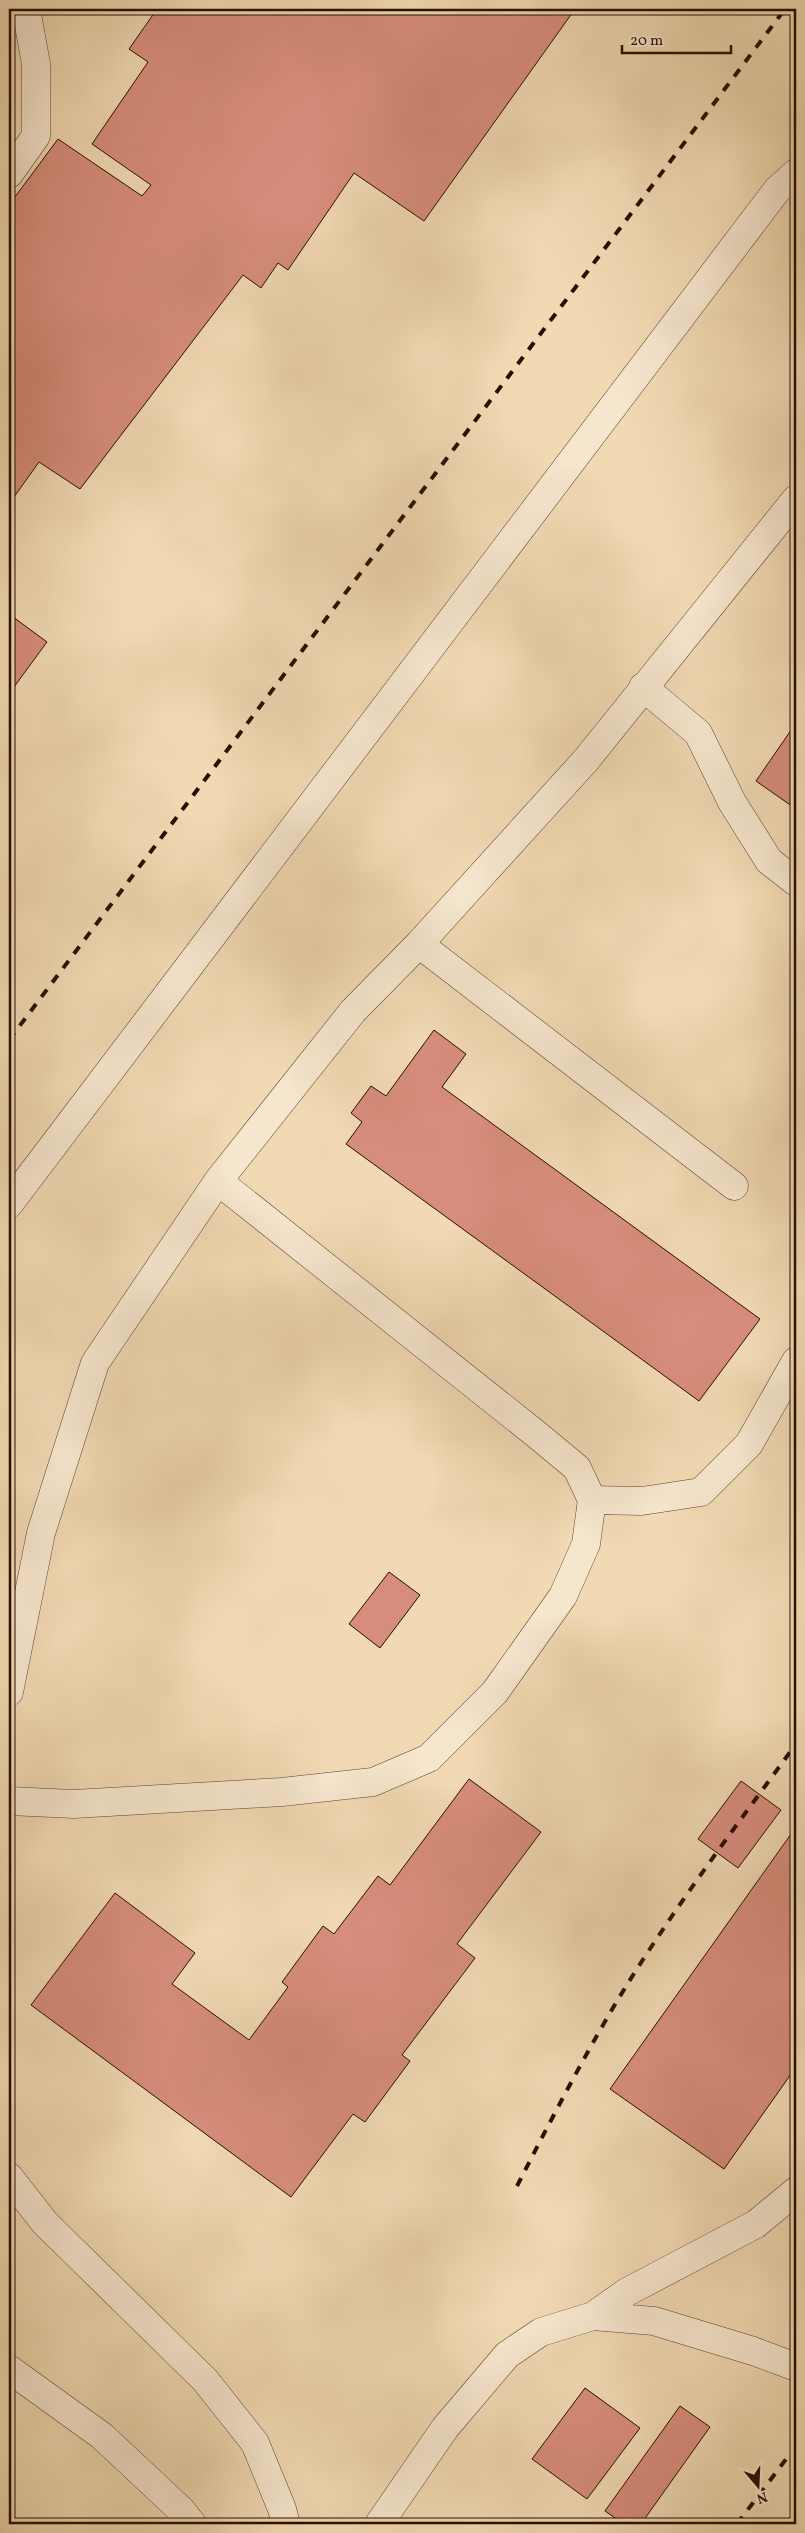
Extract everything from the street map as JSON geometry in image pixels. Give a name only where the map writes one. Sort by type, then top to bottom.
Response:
[{"type":"lane","points":[[9,174],[36,136],[36,64],[26,9]]},
{"type":"lane","points":[[9,1204],[777,190],[796,174]]},
{"type":"lane","points":[[9,1692],[41,1533],[95,1364],[218,1181],[353,1011],[419,944],[586,760],[796,499]]},
{"type":"lane","points":[[643,687],[698,733],[732,802],[769,861],[796,882]]},
{"type":"lane","points":[[419,944],[734,1186]]},
{"type":"lane","points":[[9,1801],[74,1804],[292,1791],[373,1782],[429,1758],[495,1692],[563,1596],[586,1544],[592,1500],[576,1468],[218,1181]]},
{"type":"lane","points":[[592,1500],[642,1502],[700,1492],[749,1444],[796,1361]]},
{"type":"lane","points":[[9,2177],[52,2230],[205,2380],[255,2442],[282,2509],[286,2524]]},
{"type":"lane","points":[[378,2524],[445,2428],[507,2355],[541,2332],[593,2316],[627,2292],[756,2224],[796,2191]]},
{"type":"lane","points":[[593,2316],[654,2321],[752,2350],[796,2366]]},
{"type":"lane","points":[[9,2369],[102,2436],[181,2510],[192,2524]]},
{"type":"building","points":[[157,9],[575,9],[424,221],[354,173],[288,270],[278,263],[261,288],[243,275],[80,489],[39,462],[9,504],[9,205],[58,139],[142,196],[151,185],[92,144],[148,62],[129,49]]},
{"type":"building","points":[[9,614],[47,642],[11,691],[9,689]]},
{"type":"building","points":[[796,723],[796,809],[756,781]]},
{"type":"building","points":[[434,1030],[466,1054],[442,1087],[760,1319],[699,1401],[346,1144],[362,1122],[351,1113],[371,1086],[386,1096]]},
{"type":"building","points":[[389,1572],[420,1595],[380,1648],[349,1624]]},
{"type":"building","points":[[469,1779],[541,1832],[457,1944],[475,1958],[402,2055],[410,2061],[365,2122],[353,2114],[291,2197],[31,2005],[115,1893],[195,1953],[172,1984],[249,2040],[288,1987],[282,1982],[323,1926],[334,1934],[378,1876],[390,1885]]},
{"type":"building","points":[[741,1781],[781,1810],[738,1868],[698,1839]]},
{"type":"building","points":[[796,1827],[796,2067],[724,2169],[610,2089]]},
{"type":"building","points":[[585,2388],[640,2428],[587,2499],[532,2459]]},
{"type":"building","points":[[680,2406],[710,2427],[641,2524],[624,2524],[605,2511]]},
{"type":"railway","points":[[9,1040],[785,9]]},
{"type":"railway","points":[[517,2186],[557,2109],[628,1983],[689,1891],[796,1744]]},
{"type":"railway","points":[[737,2524],[796,2446]]},
{"type":"railway","points":[[793,2524],[796,2519]]}]
